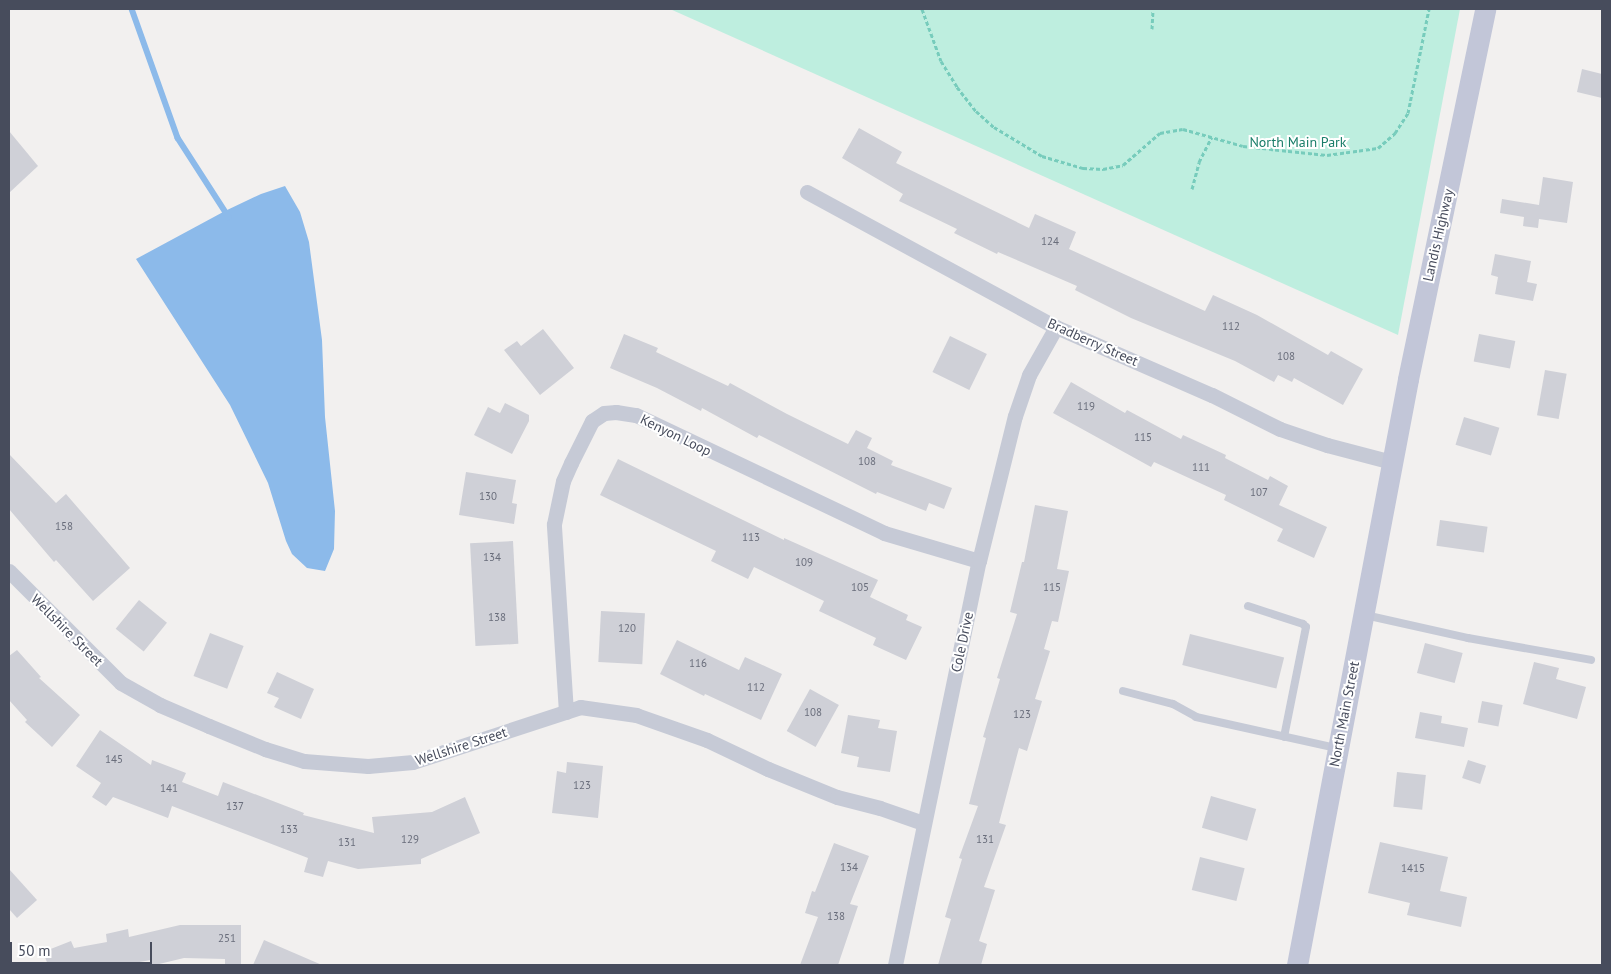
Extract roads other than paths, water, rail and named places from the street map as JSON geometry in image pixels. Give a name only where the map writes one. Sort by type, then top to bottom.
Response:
[{"type":"main road","name":"Landis Highway","points":[[1392,462],[1485,9]]},
{"type":"main road","name":"North Main Street","points":[[1296,965],[1392,462]]},
{"type":"street","name":"Bradberry Street","points":[[807,192],[1056,327],[1212,395],[1280,429],[1327,445],[1392,462]]},
{"type":"street","name":"Cole Drive","points":[[895,965],[979,561],[1015,416],[1029,375],[1056,327]]},
{"type":"street","name":"Kenyon Loop","points":[[566,712],[554,524],[563,481],[571,463],[592,422],[604,413],[616,412],[636,415],[884,533],[979,561]]},
{"type":"street","name":"Wellshire Street","points":[[9,570],[121,683],[160,705],[265,750],[304,762],[368,766],[413,762],[580,707],[636,715],[707,740],[768,769],[837,797],[880,808],[923,823]]},
{"type":"lane","points":[[1248,606],[1303,624],[1306,627],[1284,737]]},
{"type":"lane","points":[[1363,615],[1468,638],[1591,660]]},
{"type":"lane","points":[[1124,691],[1173,704],[1196,717],[1338,748]]},
{"type":"water","points":[[285,186],[300,212],[309,242],[322,340],[325,417],[335,511],[334,549],[325,571],[307,568],[292,554],[286,541],[268,483],[230,405],[136,259],[225,211],[261,194]]},
{"type":"waterway","points":[[132,9],[178,138],[229,217]]},
{"type":"park label","name":"North Main Park","points":[[1298,142]]}]
